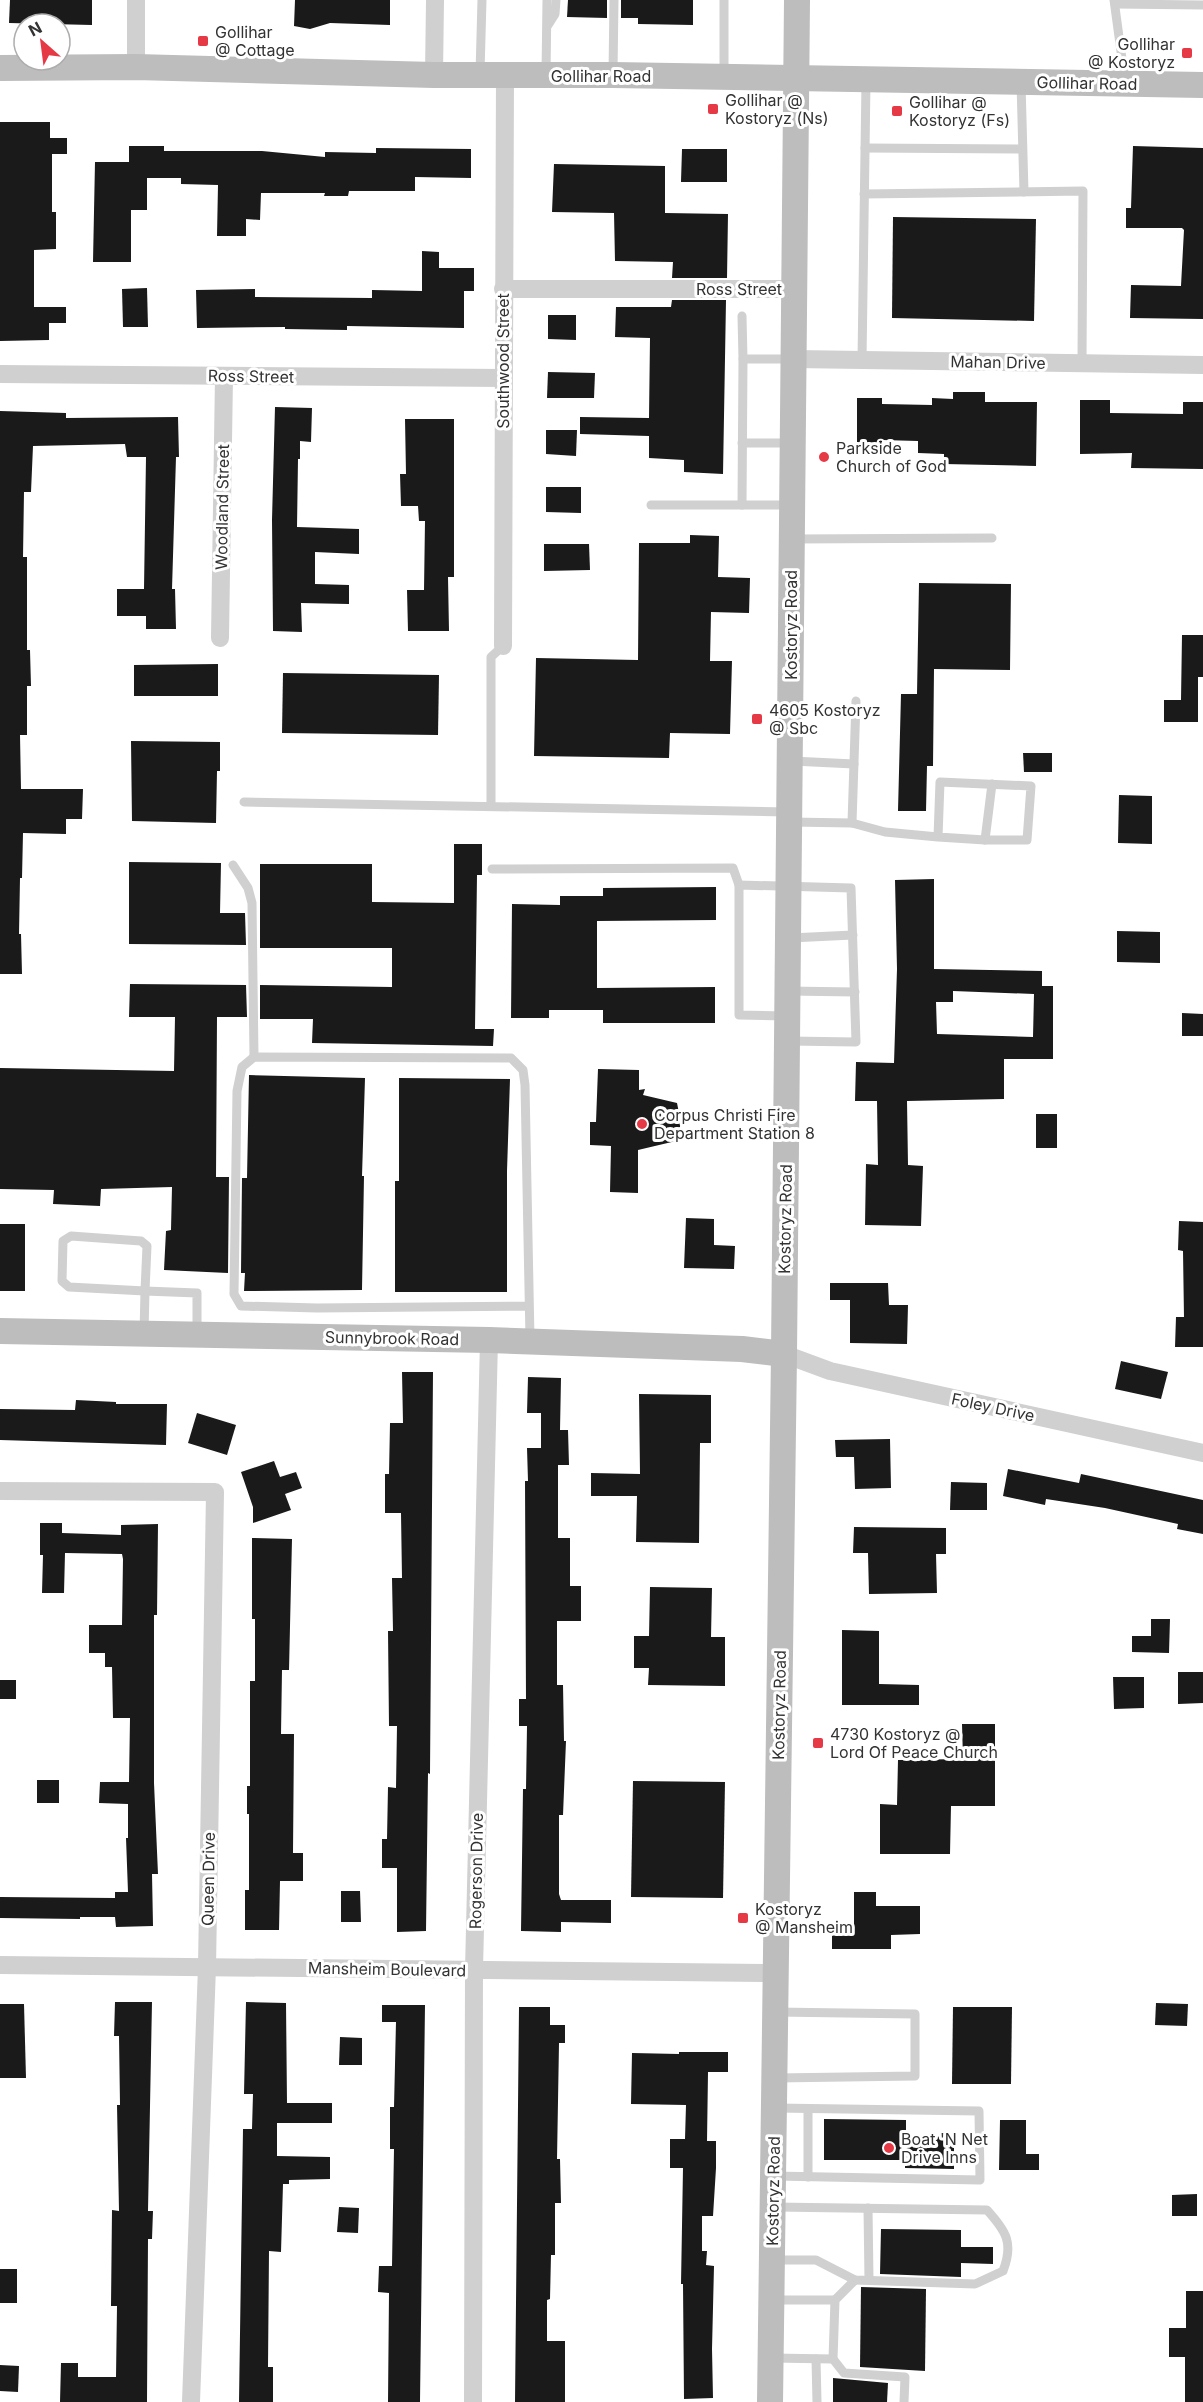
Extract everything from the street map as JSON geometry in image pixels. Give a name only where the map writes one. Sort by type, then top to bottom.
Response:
[{"type":"main road","name":"Kostoryz Road","points":[[770,2402],[784,1354],[797,0]]},
{"type":"main road","name":"Gollihar Road","points":[[0,68],[136,68],[434,75],[613,75],[1203,85]]},
{"type":"main road","name":"Sunnybrook Road","points":[[0,1331],[489,1340],[742,1349],[784,1354]]},
{"type":"street","points":[[136,0],[136,68]]},
{"type":"street","points":[[434,75],[435,0]]},
{"type":"street","name":"Southwood Street","points":[[493,75],[503,289],[503,646]]},
{"type":"street","name":"Ross Street","points":[[503,289],[794,289]]},
{"type":"street","name":"Mahan Drive","points":[[794,358],[1203,365]]},
{"type":"street","name":"Ross Street","points":[[0,374],[503,378]]},
{"type":"street","name":"Woodland Street","points":[[220,639],[224,376]]},
{"type":"street","name":"Rogerson Drive","points":[[473,2402],[474,1970],[489,1340]]},
{"type":"street","name":"Foley Drive","points":[[784,1354],[830,1371],[1203,1453]]},
{"type":"street","name":"Queen Drive","points":[[0,1491],[215,1492],[207,1967],[191,2402]]},
{"type":"street","name":"Mansheim Boulevard","points":[[0,1965],[775,1973]]},
{"type":"lane","points":[[482,0],[493,75]]},
{"type":"lane","points":[[546,76],[547,0]]},
{"type":"lane","points":[[547,27],[555,14],[556,0]]},
{"type":"lane","points":[[613,75],[614,0]]},
{"type":"lane","points":[[723,78],[724,0]]},
{"type":"lane","points":[[1125,83],[1114,2],[1189,2],[1203,5]]},
{"type":"lane","points":[[862,360],[866,79]]},
{"type":"lane","points":[[1020,82],[1024,192]]},
{"type":"lane","points":[[865,148],[1022,149]]},
{"type":"lane","points":[[864,194],[1083,191],[1082,363]]},
{"type":"lane","points":[[742,316],[742,505]]},
{"type":"lane","points":[[743,359],[794,358]]},
{"type":"lane","points":[[742,443],[793,443]]},
{"type":"lane","points":[[651,505],[792,505]]},
{"type":"lane","points":[[792,538],[992,538]]},
{"type":"lane","points":[[491,805],[491,657],[503,646]]},
{"type":"lane","points":[[852,823],[856,701]]},
{"type":"lane","points":[[790,761],[854,764]]},
{"type":"lane","points":[[244,802],[491,805],[789,817],[852,823],[885,832],[938,837],[985,840],[1027,840],[1031,786],[940,782],[938,837]]},
{"type":"lane","points":[[985,840],[992,784]]},
{"type":"lane","points":[[233,865],[248,888],[252,903],[254,1057]]},
{"type":"lane","points":[[492,869],[733,867],[739,885],[739,1015],[787,1029],[856,1042],[851,888],[739,885]]},
{"type":"lane","points":[[788,939],[853,935]]},
{"type":"lane","points":[[788,991],[855,992]]},
{"type":"lane","points":[[529,1306],[317,1308],[241,1306],[234,1294],[237,1091],[242,1066],[254,1057],[511,1058],[523,1070],[525,1085],[530,1342]]},
{"type":"lane","points":[[144,1334],[145,1291],[147,1246],[141,1241],[71,1236],[63,1240],[62,1281],[69,1287],[145,1291],[197,1293],[197,1335]]},
{"type":"lane","points":[[774,2012],[915,2014],[915,2076],[774,2078]]},
{"type":"lane","points":[[773,2108],[979,2111],[980,2180],[773,2176]]},
{"type":"lane","points":[[808,2109],[808,2176]]},
{"type":"lane","points":[[772,2260],[816,2260],[855,2280],[975,2284],[1003,2271],[1008,2259],[1008,2243],[1002,2226],[987,2210],[773,2207]]},
{"type":"lane","points":[[868,2208],[869,2280]]},
{"type":"lane","points":[[855,2280],[835,2300],[833,2359],[844,2373],[905,2377],[904,2402]]},
{"type":"lane","points":[[772,2301],[835,2300]]},
{"type":"lane","points":[[771,2358],[833,2359]]},
{"type":"lane","points":[[816,2359],[817,2402]]},
{"type":"building","points":[[10,0],[92,0],[92,25],[72,25],[72,12],[12,12],[12,23],[9,23]]},
{"type":"building","points":[[295,0],[390,0],[390,25],[330,23],[310,29],[294,26]]},
{"type":"building","points":[[568,0],[607,0],[607,18],[567,17]]},
{"type":"building","points":[[621,0],[693,0],[693,25],[638,24],[638,18],[621,18]]},
{"type":"building","points":[[0,122],[50,122],[50,138],[67,138],[67,154],[52,154],[52,212],[56,212],[56,249],[34,250],[34,307],[66,307],[66,323],[49,323],[49,340],[0,341]]},
{"type":"building","points":[[129,146],[164,146],[164,151],[262,151],[325,157],[325,152],[376,153],[376,148],[471,149],[471,178],[415,177],[415,191],[349,191],[348,196],[324,196],[325,193],[261,193],[260,220],[246,219],[246,236],[217,236],[218,185],[181,184],[181,178],[147,178],[147,210],[131,210],[131,262],[93,262],[95,162],[129,162]]},
{"type":"building","points":[[1133,146],[1203,148],[1203,319],[1130,318],[1131,285],[1181,286],[1184,230],[1182,228],[1126,228],[1126,208],[1131,208]]},
{"type":"building","points":[[682,149],[727,149],[727,182],[681,182]]},
{"type":"building","points":[[554,164],[665,166],[665,213],[728,214],[727,278],[672,278],[673,262],[615,261],[614,213],[552,212]]},
{"type":"building","points":[[893,217],[1036,219],[1034,321],[892,318]]},
{"type":"building","points":[[422,251],[439,252],[439,268],[474,268],[474,291],[464,291],[464,328],[347,326],[347,330],[285,329],[285,327],[197,328],[196,290],[255,289],[255,297],[372,298],[372,290],[422,291]]},
{"type":"building","points":[[147,288],[148,327],[123,327],[122,289]]},
{"type":"building","points":[[672,300],[726,300],[723,474],[684,472],[684,460],[649,458],[649,436],[580,434],[580,417],[649,418],[650,338],[615,337],[616,307],[671,307]]},
{"type":"building","points":[[548,315],[576,315],[576,340],[548,339]]},
{"type":"building","points":[[548,372],[595,373],[594,398],[547,398]]},
{"type":"building","points":[[953,392],[985,392],[985,402],[1037,402],[1036,466],[944,464],[944,454],[918,453],[918,441],[882,440],[882,447],[857,447],[857,398],[882,398],[882,404],[932,405],[932,398],[953,399]]},
{"type":"building","points":[[1080,400],[1110,400],[1110,413],[1183,414],[1183,402],[1203,402],[1203,469],[1131,468],[1132,453],[1080,454]]},
{"type":"building","points":[[275,407],[312,408],[311,442],[300,441],[297,527],[359,529],[359,554],[315,552],[315,584],[349,585],[349,604],[301,603],[302,632],[273,631],[272,520]]},
{"type":"building","points":[[0,411],[66,413],[66,418],[178,417],[179,457],[176,457],[172,589],[175,589],[176,629],[146,629],[146,616],[117,616],[117,589],[144,589],[146,457],[127,457],[125,444],[33,446],[31,492],[24,492],[23,557],[27,557],[27,650],[30,650],[31,686],[27,686],[27,735],[20,735],[21,789],[83,789],[82,819],[66,819],[66,834],[23,833],[19,934],[21,934],[22,974],[0,974]]},
{"type":"building","points":[[405,419],[454,419],[454,577],[448,577],[449,631],[408,631],[407,590],[424,590],[425,521],[419,521],[418,506],[401,506],[400,474],[406,474]]},
{"type":"building","points":[[546,430],[577,430],[576,456],[546,454]]},
{"type":"building","points":[[546,487],[581,487],[581,513],[546,512]]},
{"type":"building","points":[[690,535],[719,536],[718,577],[750,578],[749,613],[711,612],[710,661],[732,661],[730,734],[670,733],[669,758],[534,756],[536,658],[638,660],[639,543],[690,543]]},
{"type":"building","points":[[544,544],[589,544],[590,570],[544,571]]},
{"type":"building","points":[[919,583],[1011,584],[1010,670],[934,669],[933,766],[927,766],[926,811],[898,811],[901,694],[917,694]]},
{"type":"building","points":[[1182,635],[1203,635],[1203,677],[1198,677],[1198,722],[1164,722],[1164,700],[1181,700]]},
{"type":"building","points":[[218,664],[218,696],[134,696],[134,665]]},
{"type":"building","points":[[283,673],[439,675],[438,735],[282,733]]},
{"type":"building","points":[[131,741],[220,742],[216,823],[132,821]]},
{"type":"building","points":[[1023,753],[1052,753],[1052,772],[1024,772]]},
{"type":"building","points":[[1119,795],[1152,796],[1152,844],[1118,843]]},
{"type":"building","points":[[454,844],[482,844],[482,875],[477,875],[475,1029],[494,1029],[493,1046],[312,1043],[313,1019],[260,1019],[260,985],[392,987],[392,948],[260,948],[260,864],[372,864],[372,902],[454,903]]},
{"type":"building","points":[[129,862],[221,863],[220,913],[245,913],[246,945],[129,944]]},
{"type":"building","points":[[934,879],[934,969],[1042,971],[1042,986],[1053,986],[1053,1059],[1004,1059],[1004,1099],[907,1101],[908,1165],[923,1166],[921,1226],[865,1225],[866,1164],[878,1165],[877,1101],[855,1101],[856,1062],[894,1063],[897,969],[895,880]],"holes":[[[953,991],[1034,994],[1033,1037],[937,1034],[936,1002],[953,1002]]]},
{"type":"building","points":[[716,887],[716,920],[597,921],[597,988],[715,987],[715,1023],[603,1023],[603,1010],[549,1010],[549,1018],[511,1018],[512,904],[560,905],[560,896],[603,896],[603,888]]},
{"type":"building","points":[[1117,931],[1160,932],[1160,963],[1117,962]]},
{"type":"building","points":[[130,984],[246,985],[247,1017],[217,1017],[216,1177],[229,1177],[228,1273],[164,1270],[166,1231],[171,1230],[172,1187],[101,1189],[100,1206],[53,1204],[54,1190],[0,1189],[0,1068],[174,1071],[175,1017],[129,1017]]},
{"type":"building","points":[[1182,1013],[1203,1014],[1203,1036],[1182,1036]]},
{"type":"building","points":[[598,1069],[639,1070],[639,1090],[645,1089],[643,1095],[677,1103],[681,1123],[676,1141],[638,1150],[638,1193],[610,1192],[611,1146],[590,1145],[590,1122],[596,1122]]},
{"type":"building","points":[[249,1075],[365,1078],[362,1290],[244,1291],[245,1273],[241,1273],[242,1178],[247,1178]]},
{"type":"building","points":[[399,1078],[510,1079],[507,1292],[395,1292],[395,1181],[399,1181]]},
{"type":"building","points":[[1036,1114],[1057,1114],[1057,1148],[1036,1148]]},
{"type":"building","points":[[686,1218],[714,1219],[714,1245],[735,1246],[734,1269],[684,1268]]},
{"type":"building","points":[[1179,1221],[1203,1222],[1203,1347],[1175,1347],[1176,1317],[1184,1317],[1183,1251],[1178,1250]]},
{"type":"building","points":[[0,1224],[25,1224],[25,1291],[0,1291]]},
{"type":"building","points":[[830,1283],[888,1283],[889,1305],[908,1305],[907,1344],[850,1343],[850,1300],[830,1300]]},
{"type":"building","points":[[1121,1361],[1168,1372],[1161,1399],[1115,1389]]},
{"type":"building","points":[[402,1372],[433,1372],[430,1774],[428,1773],[426,1931],[397,1932],[397,1868],[382,1868],[382,1839],[387,1839],[388,1787],[396,1788],[397,1726],[389,1726],[388,1631],[393,1631],[392,1578],[402,1578],[401,1513],[385,1513],[385,1474],[389,1474],[390,1423],[403,1423]]},
{"type":"building","points":[[528,1377],[561,1378],[560,1430],[568,1430],[569,1465],[558,1465],[558,1538],[570,1538],[570,1586],[581,1586],[581,1621],[557,1621],[557,1685],[563,1685],[564,1741],[566,1741],[563,1815],[559,1815],[559,1894],[561,1900],[611,1900],[611,1923],[561,1922],[561,1932],[521,1931],[523,1789],[526,1789],[527,1726],[519,1726],[519,1699],[526,1699],[525,1481],[528,1481],[527,1448],[541,1448],[541,1413],[527,1413]]},
{"type":"building","points":[[639,1394],[711,1395],[711,1443],[700,1443],[699,1543],[636,1542],[637,1496],[591,1496],[591,1473],[640,1474]]},
{"type":"building","points":[[76,1400],[116,1402],[116,1404],[167,1404],[166,1445],[0,1440],[0,1409],[75,1410]]},
{"type":"building","points":[[197,1413],[236,1425],[227,1455],[188,1443]]},
{"type":"building","points":[[890,1439],[891,1488],[855,1489],[854,1457],[836,1457],[835,1440]]},
{"type":"building","points":[[274,1461],[280,1477],[296,1472],[302,1488],[285,1494],[291,1510],[253,1523],[253,1507],[241,1472]]},
{"type":"building","points":[[1008,1469],[1079,1483],[1081,1474],[1203,1500],[1203,1534],[1177,1529],[1178,1524],[1105,1508],[1046,1499],[1045,1505],[1003,1496]]},
{"type":"building","points":[[951,1482],[987,1483],[987,1510],[950,1510]]},
{"type":"building","points":[[40,1523],[62,1523],[62,1533],[121,1535],[121,1525],[158,1524],[157,1615],[154,1615],[154,1783],[158,1874],[152,1874],[153,1926],[116,1927],[115,1917],[0,1918],[0,1897],[115,1898],[115,1892],[128,1892],[126,1838],[128,1838],[128,1804],[99,1803],[100,1782],[129,1782],[130,1718],[113,1718],[112,1667],[105,1667],[105,1653],[89,1653],[89,1625],[122,1625],[122,1554],[65,1553],[64,1593],[42,1593],[43,1555],[40,1555]]},
{"type":"building","points":[[854,1527],[946,1528],[946,1554],[936,1554],[937,1593],[869,1594],[868,1553],[853,1553]]},
{"type":"building","points":[[252,1538],[292,1539],[289,1670],[282,1670],[281,1734],[294,1734],[293,1853],[303,1853],[303,1881],[280,1881],[279,1930],[245,1930],[245,1890],[249,1890],[247,1786],[250,1786],[250,1681],[255,1681]]},
{"type":"building","points":[[650,1587],[712,1588],[711,1637],[725,1637],[725,1686],[648,1685],[649,1668],[634,1668],[634,1636],[649,1636]]},
{"type":"building","points":[[1151,1619],[1170,1619],[1169,1653],[1132,1652],[1132,1636],[1151,1636]]},
{"type":"building","points":[[842,1630],[879,1631],[879,1684],[919,1685],[919,1705],[842,1705]]},
{"type":"building","points":[[1178,1672],[1203,1672],[1203,1703],[1178,1704]]},
{"type":"building","points":[[1113,1677],[1144,1677],[1144,1708],[1114,1709]]},
{"type":"building","points":[[0,1680],[16,1680],[16,1699],[0,1699]]},
{"type":"building","points":[[962,1724],[995,1724],[995,1806],[951,1806],[950,1854],[880,1854],[880,1804],[897,1805],[898,1760],[963,1759]]},
{"type":"building","points":[[37,1780],[59,1780],[59,1803],[37,1803]]},
{"type":"building","points":[[633,1781],[725,1782],[723,1898],[631,1897]]},
{"type":"building","points":[[341,1891],[360,1891],[361,1922],[341,1922]]},
{"type":"building","points":[[854,1892],[876,1892],[876,1906],[920,1906],[920,1934],[891,1935],[891,1949],[832,1949],[832,1930],[854,1930]]},
{"type":"building","points":[[115,2002],[152,2002],[148,2211],[153,2211],[152,2239],[148,2239],[147,2402],[60,2402],[61,2363],[78,2363],[78,2377],[116,2377],[117,2306],[111,2306],[112,2210],[119,2211],[117,2105],[120,2105],[119,2036],[114,2036]]},
{"type":"building","points":[[246,2002],[286,2003],[287,2103],[332,2103],[332,2123],[277,2123],[277,2156],[330,2157],[330,2179],[289,2180],[289,2184],[283,2184],[281,2252],[269,2251],[268,2367],[273,2367],[273,2402],[239,2402],[243,2129],[252,2129],[253,2094],[244,2094]]},
{"type":"building","points":[[1156,2003],[1188,2004],[1187,2026],[1155,2025]]},
{"type":"building","points":[[0,2004],[24,2004],[26,2078],[0,2078]]},
{"type":"building","points":[[382,2005],[425,2005],[420,2402],[388,2402],[389,2293],[378,2292],[379,2266],[392,2266],[394,2149],[390,2149],[390,2107],[394,2107],[396,2022],[382,2022]]},
{"type":"building","points":[[519,2007],[550,2007],[550,2025],[565,2025],[565,2043],[559,2043],[557,2159],[560,2159],[561,2203],[555,2203],[555,2255],[551,2255],[550,2299],[547,2300],[547,2341],[565,2341],[565,2402],[515,2402]]},
{"type":"building","points":[[953,2007],[1012,2007],[1011,2084],[952,2084]]},
{"type":"building","points":[[340,2037],[362,2038],[362,2065],[339,2065]]},
{"type":"building","points":[[679,2052],[728,2052],[728,2072],[708,2072],[707,2141],[716,2141],[716,2168],[713,2216],[702,2216],[702,2251],[707,2251],[706,2265],[714,2266],[713,2398],[684,2399],[683,2284],[681,2284],[683,2168],[670,2168],[670,2139],[685,2139],[686,2105],[631,2104],[632,2053],[679,2054]]},
{"type":"building","name":"Boat 'N Net Drive Inns","points":[[824,2119],[906,2120],[906,2136],[954,2137],[954,2169],[905,2168],[905,2160],[824,2160]]},
{"type":"building","points":[[1000,2120],[1026,2120],[1026,2154],[1039,2154],[1039,2170],[999,2170]]},
{"type":"building","points":[[1197,2194],[1197,2216],[1172,2216],[1172,2195]]},
{"type":"building","points":[[339,2207],[359,2208],[358,2233],[337,2232]]},
{"type":"building","points":[[881,2229],[961,2230],[961,2247],[993,2247],[993,2264],[961,2263],[961,2277],[880,2274]]},
{"type":"building","points":[[0,2269],[17,2269],[17,2303],[0,2303]]},
{"type":"building","points":[[861,2287],[926,2289],[925,2371],[860,2367]]},
{"type":"building","points":[[1186,2291],[1203,2291],[1203,2402],[1185,2402],[1185,2357],[1169,2357],[1169,2328],[1186,2328]]},
{"type":"building","points":[[0,2365],[19,2366],[18,2392],[0,2391]]},
{"type":"building","points":[[833,2378],[888,2383],[887,2402],[833,2402]]},
{"type":"place","name":"Gollihar @ Cottage","points":[[203,41]]},
{"type":"place","name":"Gollihar @ Kostoryz","points":[[1187,53]]},
{"type":"place","name":"Gollihar @ Kostoryz (Ns)","points":[[713,109]]},
{"type":"place","name":"Gollihar @ Kostoryz (Fs)","points":[[897,111]]},
{"type":"place","name":"Parkside Church of God","points":[[824,457]]},
{"type":"place","name":"4605 Kostoryz @ Sbc","points":[[757,719]]},
{"type":"place","name":"Corpus Christi Fire Department Station 8","points":[[642,1124]]},
{"type":"place","name":"4730 Kostoryz @ Lord Of Peace Church","points":[[818,1743]]},
{"type":"place","name":"Kostoryz @ Mansheim","points":[[743,1918]]},
{"type":"place","name":"Boat 'N Net Drive Inns","points":[[889,2148]]}]
